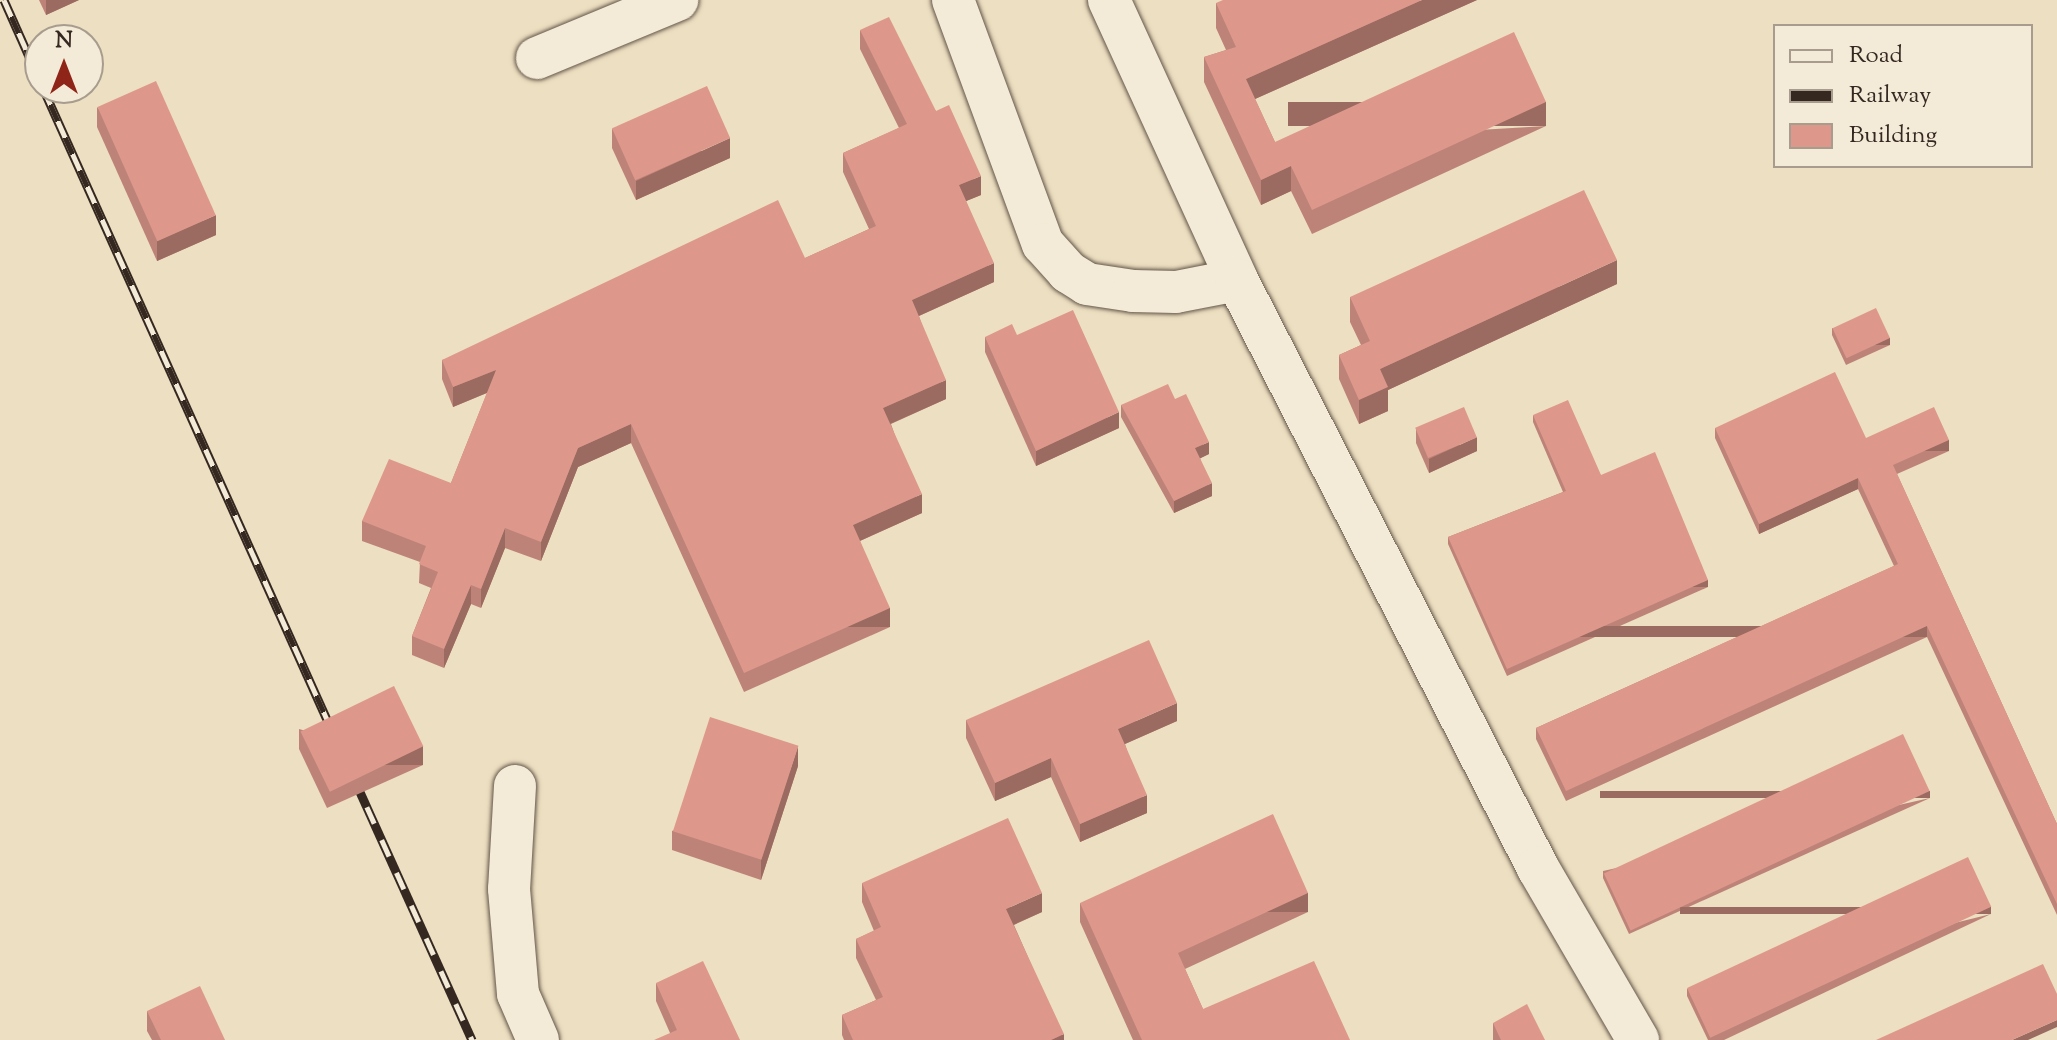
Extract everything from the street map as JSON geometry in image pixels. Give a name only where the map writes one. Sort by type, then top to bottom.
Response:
[{"type":"street","points":[[537,58],[677,0]]},
{"type":"street","points":[[953,0],[1043,244],[1068,272],[1087,284],[1133,291],[1176,292],[1237,280]]},
{"type":"street","points":[[1109,0],[1237,280],[1538,868],[1638,1040]]},
{"type":"street","points":[[515,786],[509,889],[518,994],[538,1040]]},
{"type":"building","points":[[1223,0],[1422,0],[1246,79],[1275,142],[1514,32],[1546,102],[1312,210],[1291,166],[1261,180],[1204,57],[1236,47],[1216,3]]},
{"type":"building","points":[[889,17],[936,111],[949,105],[981,176],[959,185],[994,263],[912,300],[946,380],[883,408],[922,494],[853,525],[890,608],[744,673],[631,424],[578,448],[541,542],[505,528],[481,589],[471,585],[444,649],[412,636],[438,572],[419,564],[426,546],[362,521],[389,459],[451,483],[496,370],[453,387],[442,360],[778,200],[805,258],[876,226],[843,153],[907,124],[860,30]]},
{"type":"building","points":[[156,81],[216,215],[157,241],[98,107]]},
{"type":"building","points":[[707,86],[730,138],[635,180],[612,128]]},
{"type":"building","points":[[1584,190],[1617,260],[1380,369],[1388,387],[1359,400],[1339,355],[1370,341],[1350,297]]},
{"type":"building","points":[[1876,308],[1890,338],[1846,358],[1832,328]]},
{"type":"building","points":[[1073,310],[1119,412],[1036,451],[985,337],[1012,324],[1017,335]]},
{"type":"building","points":[[1835,372],[1866,438],[1934,407],[1949,440],[1893,465],[2057,824],[2057,904],[1927,626],[1566,791],[1536,728],[1898,564],[1858,478],[1759,524],[1715,428]]},
{"type":"building","points":[[1168,384],[1175,399],[1186,394],[1209,442],[1195,448],[1212,483],[1174,501],[1121,405]]},
{"type":"building","points":[[1568,400],[1601,475],[1655,452],[1708,580],[1507,669],[1448,537],[1566,491],[1533,415]]},
{"type":"building","points":[[1464,407],[1477,437],[1428,458],[1415,428]]},
{"type":"building","points":[[1149,640],[1177,703],[1118,729],[1147,795],[1080,824],[1051,758],[995,783],[966,720]]},
{"type":"building","points":[[394,686],[423,746],[330,792],[301,732]]},
{"type":"building","points":[[710,717],[798,746],[761,860],[673,831]]},
{"type":"building","points":[[1903,734],[1930,791],[1631,931],[1604,873]]},
{"type":"building","points":[[1273,814],[1308,893],[1178,953],[1203,1009],[1314,961],[1350,1040],[1142,1040],[1080,903]]},
{"type":"building","points":[[1008,818],[1042,893],[1006,909],[1064,1034],[1051,1040],[853,1040],[842,1015],[883,997],[856,939],[881,927],[862,883]]},
{"type":"building","points":[[1968,857],[1991,907],[1710,1038],[1687,988]]},
{"type":"building","points":[[703,961],[740,1040],[654,1040],[677,1030],[656,983]]},
{"type":"building","points":[[2043,964],[2057,994],[2057,1020],[2012,1040],[1876,1040]]},
{"type":"building","points":[[200,986],[225,1040],[161,1040],[147,1011]]},
{"type":"building","points":[[1527,1004],[1545,1040],[1501,1040],[1493,1023]]},
{"type":"railway","points":[[4,0],[24,45]]},
{"type":"railway","points":[[50,104],[335,737]]},
{"type":"railway","points":[[352,774],[472,1040]]}]
